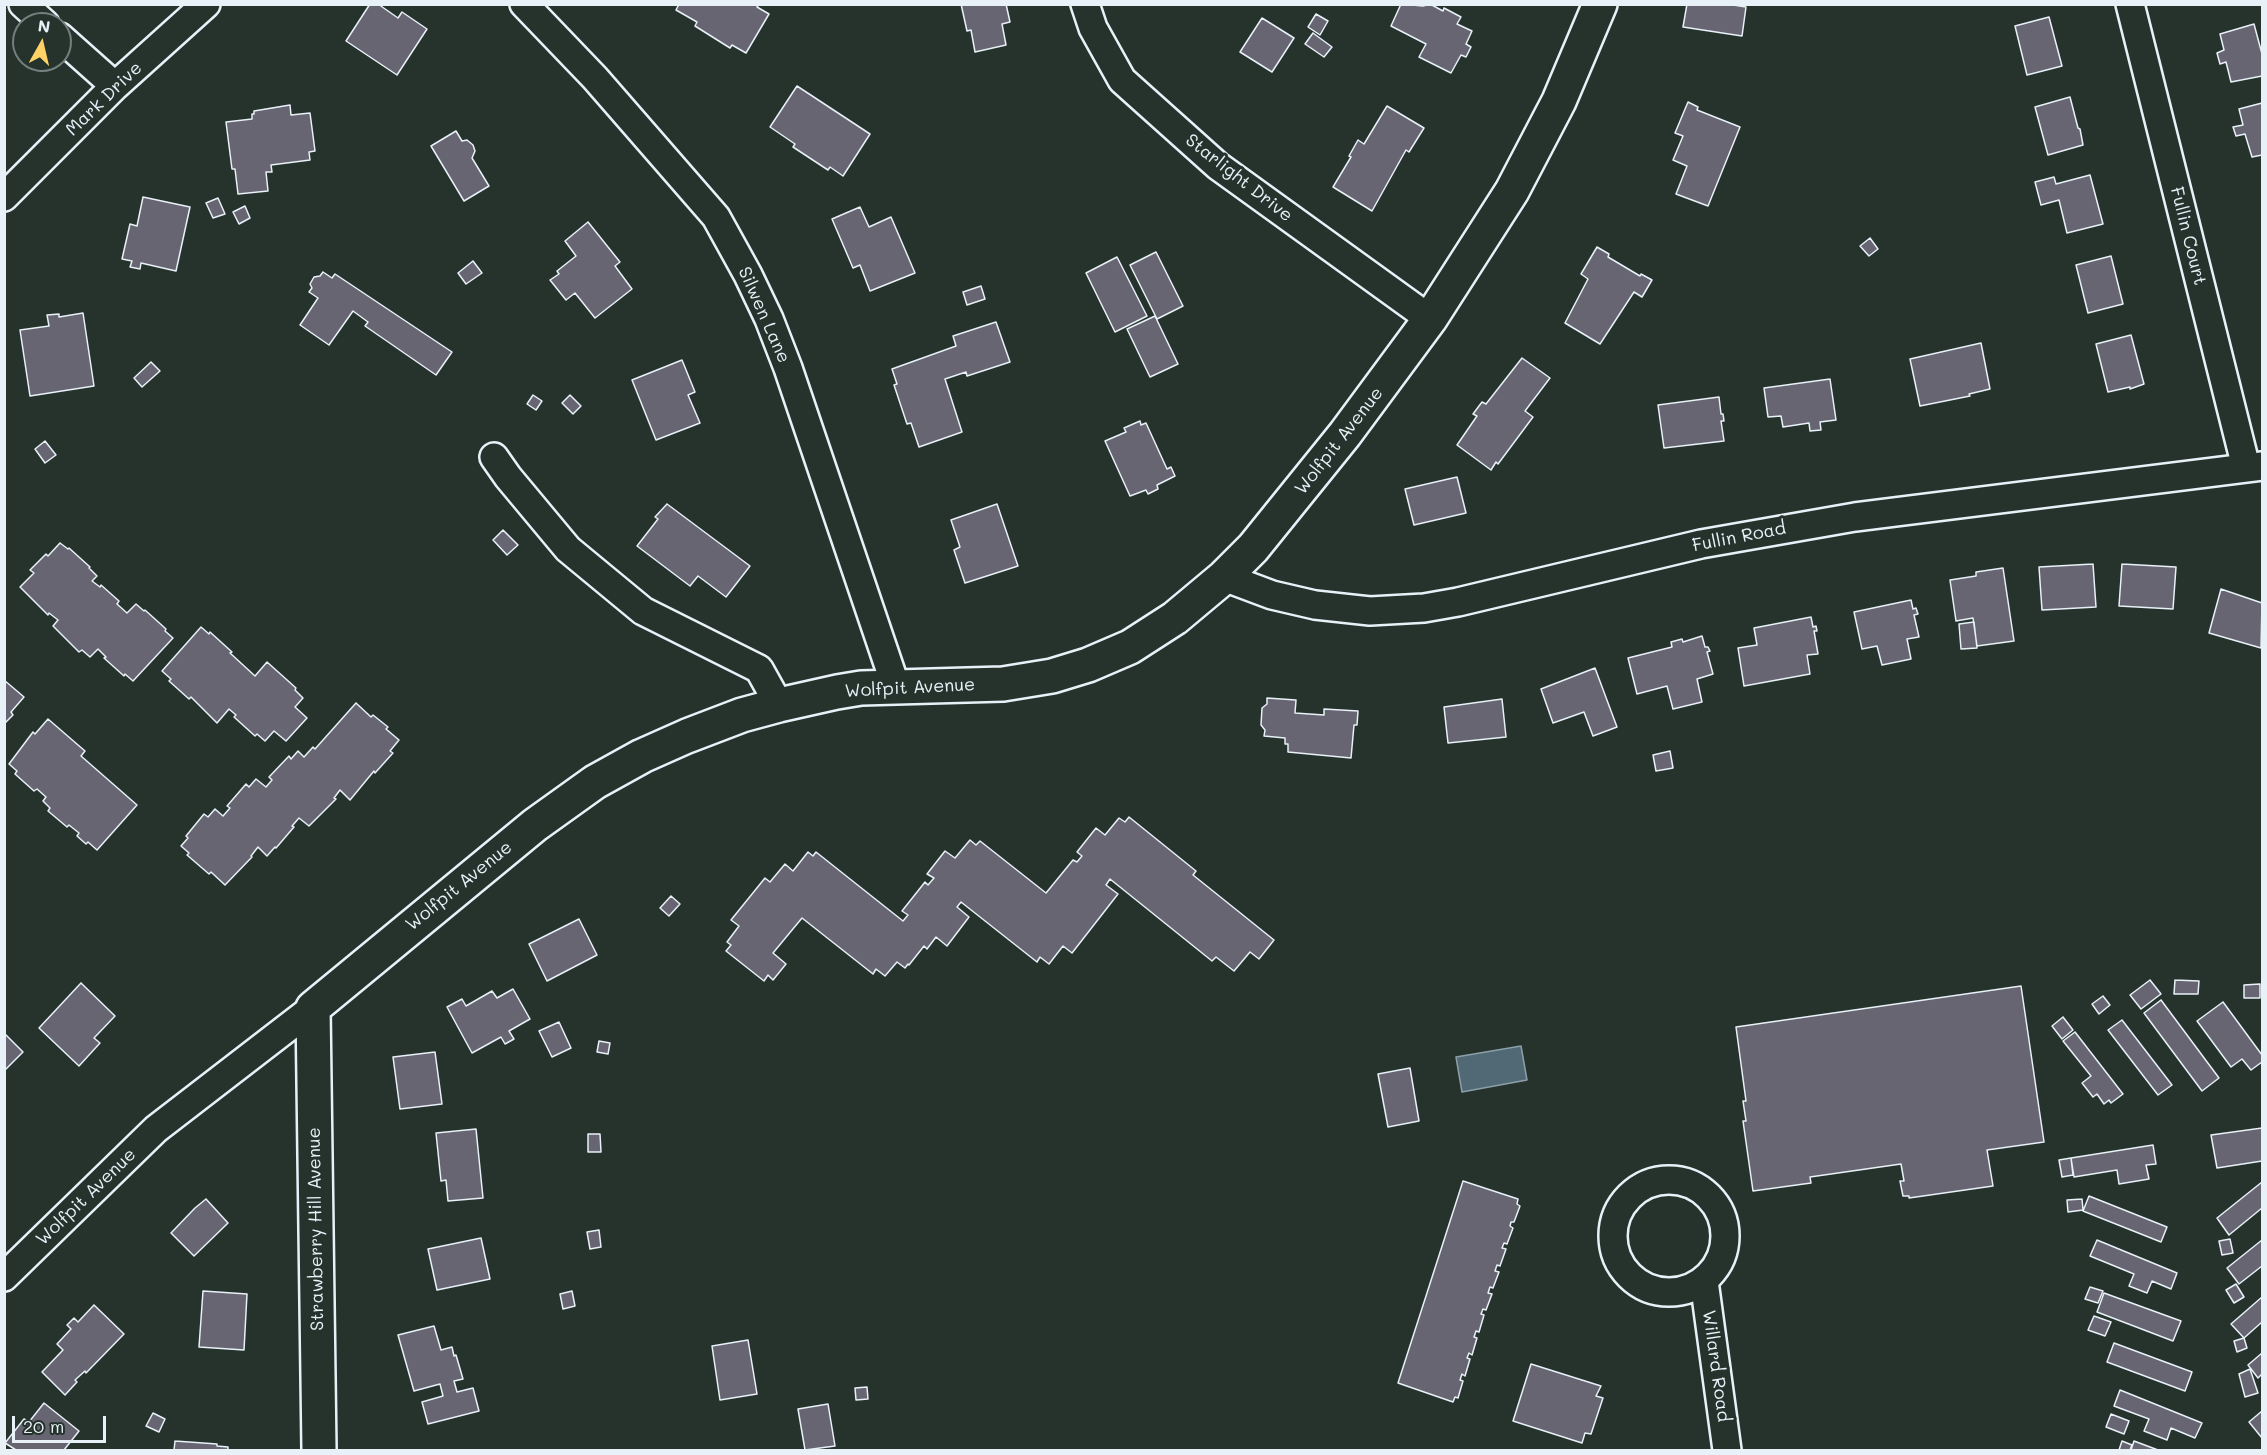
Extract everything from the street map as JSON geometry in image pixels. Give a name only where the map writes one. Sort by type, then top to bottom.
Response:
[{"type":"street","name":"Mark Drive","points":[[4,197],[115,86],[206,4]]},
{"type":"street","name":"Silwen Lane","points":[[524,4],[595,78],[716,218],[748,275],[769,319],[788,368],[896,687]]},
{"type":"street","name":"Starlight Drive","points":[[1085,4],[1093,28],[1122,80],[1218,166],[1430,319]]},
{"type":"street","name":"Wolfpit Avenue","points":[[4,1277],[156,1129],[313,1008],[503,849],[595,782],[642,756],[742,715],[861,688],[1004,684],[1052,676],[1088,665],[1130,647],[1161,628],[1224,577],[1252,548],[1388,378],[1430,319],[1512,191],[1559,101],[1600,4]]},
{"type":"street","name":"Fullin Court","points":[[2130,4],[2254,467]]},
{"type":"street","points":[[72,48],[115,86]]},
{"type":"street","points":[[494,457],[568,549],[643,611],[759,669],[779,705]]},
{"type":"street","name":"Fullin Road","points":[[1224,577],[1272,595],[1316,605],[1370,611],[1424,608],[1458,602],[1701,544],[1809,525],[1879,514],[2254,467]]},
{"type":"street","name":"Strawberry Hill Avenue","points":[[313,1008],[319,1450]]},
{"type":"street","name":"Willard Road","points":[[1671,1180],[1689,1183],[1707,1194],[1720,1211],[1726,1231],[1725,1250],[1717,1268],[1704,1281],[1684,1291],[1663,1293],[1643,1286],[1626,1273],[1616,1254],[1612,1236],[1615,1219],[1624,1202],[1637,1190],[1653,1182],[1671,1180]]},
{"type":"street","name":"Willard Road","points":[[1704,1281],[1727,1450]]},
{"type":"water","points":[[1521,1046],[1527,1080],[1462,1092],[1456,1057]]},
{"type":"building","points":[[370,4],[378,4],[398,18],[402,12],[427,29],[397,75],[346,41]]},
{"type":"building","points":[[679,4],[759,4],[757,7],[769,14],[746,53],[732,45],[730,48],[695,26],[697,22],[676,10]]},
{"type":"building","points":[[961,4],[1006,4],[1010,22],[1002,24],[1006,45],[975,52],[971,30],[967,31]]},
{"type":"building","points":[[1401,4],[1423,6],[1430,4],[1443,11],[1444,8],[1461,17],[1457,24],[1472,31],[1466,44],[1471,47],[1466,57],[1461,55],[1451,73],[1419,57],[1426,44],[1391,26]]},
{"type":"building","points":[[1687,4],[1727,4],[1746,7],[1742,36],[1683,27]]},
{"type":"building","points":[[1316,14],[1328,21],[1320,35],[1308,27]]},
{"type":"building","points":[[2049,17],[2062,66],[2027,75],[2015,26]]},
{"type":"building","points":[[1262,18],[1294,38],[1272,72],[1240,52]]},
{"type":"building","points":[[2254,24],[2262,54],[2262,76],[2231,82],[2226,62],[2220,64],[2217,53],[2224,50],[2220,34]]},
{"type":"building","points":[[1313,33],[1332,47],[1324,57],[1305,44]]},
{"type":"building","points":[[797,86],[870,134],[843,176],[830,167],[828,170],[793,147],[795,144],[770,127]]},
{"type":"building","points":[[2070,97],[2083,145],[2048,155],[2035,107]]},
{"type":"building","points":[[1688,102],[1698,107],[1697,110],[1740,127],[1708,206],[1676,194],[1687,166],[1673,160],[1683,136],[1675,133]]},
{"type":"building","points":[[2262,103],[2262,155],[2252,157],[2245,134],[2236,136],[2233,127],[2243,125],[2239,109]]},
{"type":"building","points":[[290,105],[291,115],[310,113],[315,151],[309,152],[310,160],[271,165],[272,172],[266,172],[268,191],[238,194],[235,169],[232,169],[226,122],[252,119],[254,111]]},
{"type":"building","points":[[1387,106],[1424,128],[1409,152],[1406,150],[1372,211],[1333,187],[1351,157],[1349,156],[1358,140],[1364,144]]},
{"type":"building","points":[[456,131],[462,141],[467,140],[473,145],[475,151],[472,158],[489,186],[464,201],[431,146]]},
{"type":"building","points":[[2090,175],[2103,224],[2067,233],[2059,200],[2041,205],[2035,182],[2054,177],[2056,184]]},
{"type":"building","points":[[143,197],[190,207],[176,271],[141,263],[140,269],[130,267],[132,261],[122,259],[130,224],[137,226]]},
{"type":"building","points":[[218,198],[225,214],[213,218],[206,203]]},
{"type":"building","points":[[245,206],[250,218],[239,224],[233,212]]},
{"type":"building","points":[[860,207],[869,227],[891,217],[915,273],[870,291],[860,265],[853,268],[832,219]]},
{"type":"building","points":[[588,222],[620,262],[615,266],[632,289],[595,318],[575,293],[566,300],[550,280],[559,274],[557,271],[576,256],[565,241]]},
{"type":"building","points":[[1870,238],[1878,249],[1869,256],[1860,246]]},
{"type":"building","points":[[1597,247],[1609,254],[1608,257],[1640,276],[1641,274],[1652,280],[1642,297],[1634,292],[1600,344],[1565,323],[1588,279],[1581,274]]},
{"type":"building","points":[[1156,252],[1183,306],[1157,319],[1130,265]]},
{"type":"building","points":[[2111,256],[2123,304],[2088,313],[2076,265]]},
{"type":"building","points":[[1117,257],[1147,316],[1115,332],[1086,273]]},
{"type":"building","points":[[473,261],[482,273],[466,284],[458,273]]},
{"type":"building","points":[[323,272],[332,278],[335,274],[452,352],[436,375],[365,326],[368,322],[353,311],[329,345],[300,325],[318,298],[309,292],[312,288],[310,284],[314,277],[320,276]]},
{"type":"building","points":[[981,286],[985,299],[967,305],[963,292]]},
{"type":"building","points":[[83,313],[94,386],[30,396],[20,330],[49,326],[47,315],[59,314],[59,317]]},
{"type":"building","points":[[1155,316],[1178,364],[1150,377],[1127,329]]},
{"type":"building","points":[[996,322],[1010,362],[967,376],[966,372],[945,379],[962,432],[919,447],[911,423],[907,424],[894,385],[897,384],[892,369],[956,346],[953,336]]},
{"type":"building","points":[[2131,335],[2144,384],[2130,389],[2130,387],[2108,392],[2096,344]]},
{"type":"building","points":[[1981,343],[1990,389],[1969,394],[1970,396],[1920,406],[1910,359]]},
{"type":"building","points":[[1522,358],[1550,378],[1525,411],[1533,417],[1491,470],[1457,445],[1477,416],[1473,414],[1482,402],[1486,404]]},
{"type":"building","points":[[682,360],[695,392],[688,395],[700,423],[656,440],[632,380]]},
{"type":"building","points":[[151,362],[160,371],[142,387],[134,378]]},
{"type":"building","points":[[1830,379],[1836,420],[1820,422],[1821,430],[1810,431],[1809,423],[1783,427],[1781,416],[1768,417],[1764,388]]},
{"type":"building","points":[[533,395],[542,401],[536,410],[527,404]]},
{"type":"building","points":[[570,395],[581,406],[573,414],[562,403]]},
{"type":"building","points":[[1719,397],[1724,421],[1721,421],[1724,441],[1664,448],[1658,405]]},
{"type":"building","points":[[1140,421],[1141,425],[1146,423],[1167,469],[1171,467],[1175,476],[1157,485],[1158,489],[1148,494],[1146,490],[1130,496],[1105,441],[1126,432],[1124,428]]},
{"type":"building","points":[[45,441],[56,455],[45,463],[35,449]]},
{"type":"building","points":[[1457,477],[1466,513],[1414,525],[1405,489]]},
{"type":"building","points":[[667,504],[750,566],[726,597],[698,576],[690,586],[637,546],[658,519],[655,517]]},
{"type":"building","points":[[997,504],[1018,566],[965,583],[954,550],[960,547],[951,520]]},
{"type":"building","points":[[503,530],[518,545],[507,555],[493,540]]},
{"type":"building","points":[[60,543],[90,567],[97,576],[92,581],[100,587],[101,585],[119,601],[117,604],[127,613],[136,604],[166,629],[165,631],[173,638],[133,681],[104,658],[106,657],[98,649],[90,657],[82,650],[79,652],[53,626],[58,620],[49,613],[48,615],[20,587],[34,573],[30,570]]},
{"type":"building","points":[[2093,564],[2096,607],[2042,610],[2039,567]]},
{"type":"building","points":[[2122,564],[2176,567],[2173,609],[2119,606]]},
{"type":"building","points":[[2003,568],[2014,641],[1977,646],[1973,618],[1956,621],[1950,580],[1976,576],[1976,572]]},
{"type":"building","points":[[2221,589],[2262,603],[2261,648],[2209,633]]},
{"type":"building","points":[[1911,600],[1913,609],[1916,608],[1918,614],[1914,615],[1919,637],[1907,639],[1911,659],[1882,665],[1877,646],[1862,649],[1854,612]]},
{"type":"building","points":[[1811,617],[1813,627],[1816,626],[1817,631],[1814,631],[1818,654],[1807,655],[1810,674],[1744,686],[1738,648],[1757,645],[1754,628]]},
{"type":"building","points":[[1974,622],[1977,648],[1961,649],[1959,624]]},
{"type":"building","points":[[201,627],[209,634],[210,632],[255,676],[267,662],[296,688],[295,690],[303,698],[295,707],[307,718],[286,741],[274,731],[265,741],[257,734],[255,736],[234,717],[236,715],[229,709],[217,723],[191,697],[189,699],[169,681],[171,679],[162,671]]},
{"type":"building","points":[[1702,636],[1705,647],[1708,647],[1710,651],[1707,652],[1713,674],[1697,679],[1702,702],[1673,709],[1667,686],[1637,694],[1628,658],[1672,647],[1671,642],[1682,639],[1683,642]]},
{"type":"building","points":[[1595,668],[1617,727],[1593,736],[1584,712],[1553,723],[1541,689]]},
{"type":"building","points":[[4,680],[24,697],[11,712],[13,715],[4,724]]},
{"type":"building","points":[[1267,698],[1296,700],[1295,713],[1324,715],[1324,709],[1358,711],[1357,725],[1354,725],[1351,758],[1288,752],[1285,738],[1264,736],[1265,730],[1261,725],[1262,708],[1267,704]]},
{"type":"building","points":[[1502,699],[1506,737],[1448,743],[1444,707]]},
{"type":"building","points":[[356,703],[371,717],[373,715],[388,727],[386,729],[399,740],[390,751],[393,753],[375,773],[374,771],[350,800],[340,790],[334,798],[336,799],[309,826],[299,818],[292,826],[294,827],[267,856],[258,847],[252,857],[225,885],[187,855],[189,853],[181,846],[204,814],[208,817],[215,809],[223,816],[230,808],[227,806],[246,784],[249,787],[256,779],[266,787],[272,780],[269,777],[289,756],[291,759],[298,751],[304,757],[313,747],[315,749]]},
{"type":"building","points":[[48,719],[85,751],[81,756],[137,805],[97,850],[88,842],[86,844],[77,836],[79,833],[69,825],[67,827],[48,811],[50,808],[43,801],[46,797],[37,789],[34,791],[15,774],[17,771],[9,764],[33,732],[35,734]]},
{"type":"building","points":[[1670,751],[1673,768],[1656,771],[1653,755]]},
{"type":"building","points":[[1129,817],[1196,871],[1193,875],[1274,940],[1259,959],[1250,952],[1234,971],[1216,957],[1212,961],[1110,879],[1106,885],[1118,894],[1072,953],[1063,946],[1049,964],[1040,957],[1037,962],[961,902],[957,907],[969,917],[947,946],[936,937],[927,949],[924,946],[909,965],[905,968],[897,962],[885,976],[876,969],[873,974],[802,918],[773,953],[786,964],[773,980],[768,975],[764,981],[726,951],[731,945],[727,942],[739,926],[731,920],[765,878],[770,882],[785,864],[793,871],[808,852],[813,856],[816,852],[903,921],[908,915],[902,911],[925,882],[928,885],[934,878],[927,874],[945,851],[955,858],[970,840],[976,845],[980,841],[1046,893],[1073,860],[1077,862],[1082,856],[1077,852],[1096,828],[1105,835],[1119,818],[1125,822]]},
{"type":"building","points":[[671,896],[680,904],[669,916],[660,908]]},
{"type":"building","points":[[579,919],[597,955],[547,981],[529,944]]},
{"type":"building","points":[[2150,980],[2161,994],[2141,1009],[2130,995]]},
{"type":"building","points":[[2175,980],[2199,981],[2198,994],[2174,994]]},
{"type":"building","points":[[81,983],[115,1016],[94,1038],[100,1043],[79,1066],[39,1028]]},
{"type":"building","points":[[2260,984],[2260,998],[2244,998],[2244,985]]},
{"type":"building","points":[[2021,986],[2044,1142],[1987,1150],[1993,1186],[1909,1198],[1909,1196],[1903,1196],[1900,1181],[1904,1181],[1901,1164],[1810,1177],[1811,1183],[1753,1191],[1743,1121],[1746,1121],[1743,1101],[1746,1101],[1736,1027]]},
{"type":"building","points":[[513,989],[530,1019],[509,1031],[514,1039],[505,1044],[501,1037],[472,1053],[447,1007],[462,999],[466,1006],[492,991],[497,998]]},
{"type":"building","points":[[2103,996],[2110,1005],[2099,1014],[2092,1004]]},
{"type":"building","points":[[2161,1000],[2219,1078],[2202,1091],[2144,1013]]},
{"type":"building","points":[[2223,1002],[2262,1055],[2262,1062],[2251,1070],[2242,1059],[2231,1067],[2197,1021]]},
{"type":"building","points":[[2063,1017],[2073,1030],[2062,1039],[2052,1026]]},
{"type":"building","points":[[2122,1020],[2172,1085],[2158,1095],[2108,1030]]},
{"type":"building","points":[[559,1022],[571,1048],[552,1057],[539,1031]]},
{"type":"building","points":[[2075,1032],[2123,1094],[2111,1103],[2109,1100],[2104,1104],[2097,1094],[2093,1097],[2082,1083],[2091,1076],[2063,1041]]},
{"type":"building","points":[[4,1033],[23,1052],[4,1071]]},
{"type":"building","points":[[599,1041],[610,1043],[608,1054],[597,1052]]},
{"type":"building","points":[[435,1052],[442,1104],[400,1109],[393,1057]]},
{"type":"building","points":[[1410,1068],[1419,1121],[1388,1127],[1378,1074]]},
{"type":"building","points":[[2262,1128],[2262,1161],[2217,1168],[2211,1135]]},
{"type":"building","points":[[476,1129],[483,1198],[448,1201],[446,1180],[441,1181],[436,1133]]},
{"type":"building","points":[[588,1134],[600,1134],[601,1152],[588,1152]]},
{"type":"building","points":[[2153,1145],[2156,1164],[2146,1165],[2149,1179],[2119,1184],[2117,1170],[2074,1177],[2071,1158]]},
{"type":"building","points":[[2071,1158],[2073,1175],[2062,1177],[2059,1160]]},
{"type":"building","points":[[1463,1181],[1518,1199],[1517,1204],[1520,1206],[1514,1222],[1511,1222],[1510,1226],[1513,1228],[1507,1244],[1504,1243],[1502,1248],[1506,1249],[1500,1266],[1497,1265],[1495,1271],[1499,1272],[1493,1288],[1490,1287],[1488,1293],[1492,1294],[1486,1310],[1483,1309],[1481,1314],[1484,1315],[1479,1332],[1476,1331],[1474,1337],[1477,1338],[1472,1355],[1469,1353],[1467,1358],[1470,1359],[1465,1376],[1462,1374],[1460,1380],[1463,1381],[1458,1398],[1455,1397],[1453,1402],[1398,1383]]},
{"type":"building","points":[[2262,1182],[2262,1208],[2229,1235],[2217,1218]]},
{"type":"building","points":[[2089,1196],[2167,1227],[2161,1242],[2083,1211]]},
{"type":"building","points":[[206,1199],[228,1223],[194,1256],[171,1233]]},
{"type":"building","points":[[2082,1199],[2083,1210],[2068,1212],[2067,1200]]},
{"type":"building","points":[[599,1230],[601,1247],[590,1249],[587,1232]]},
{"type":"building","points":[[481,1238],[490,1279],[437,1290],[428,1249]]},
{"type":"building","points":[[2230,1239],[2233,1253],[2222,1255],[2219,1241]]},
{"type":"building","points":[[2097,1240],[2177,1273],[2171,1289],[2152,1281],[2147,1293],[2129,1286],[2134,1274],[2090,1256]]},
{"type":"building","points":[[2262,1240],[2262,1266],[2239,1284],[2227,1268]]},
{"type":"building","points":[[2236,1284],[2244,1297],[2234,1303],[2226,1290]]},
{"type":"building","points":[[2090,1287],[2103,1291],[2098,1303],[2085,1299]]},
{"type":"building","points":[[203,1291],[247,1294],[244,1350],[199,1347]]},
{"type":"building","points":[[572,1291],[575,1306],[563,1309],[560,1294]]},
{"type":"building","points":[[2104,1293],[2181,1321],[2173,1341],[2097,1312]]},
{"type":"building","points":[[2262,1297],[2262,1322],[2244,1338],[2231,1324]]},
{"type":"building","points":[[94,1305],[124,1334],[86,1373],[85,1371],[75,1380],[77,1382],[65,1395],[42,1372],[63,1350],[57,1344],[71,1329],[67,1325],[74,1318],[78,1322]]},
{"type":"building","points":[[2094,1316],[2111,1322],[2105,1336],[2088,1330]]},
{"type":"building","points":[[434,1326],[441,1350],[452,1347],[454,1356],[456,1355],[463,1379],[454,1381],[457,1392],[473,1388],[479,1411],[428,1424],[422,1402],[443,1396],[440,1384],[414,1391],[398,1335]]},
{"type":"building","points":[[2244,1338],[2247,1348],[2237,1352],[2234,1341]]},
{"type":"building","points":[[748,1340],[757,1394],[720,1400],[712,1346]]},
{"type":"building","points":[[2114,1343],[2192,1372],[2185,1391],[2107,1362]]},
{"type":"building","points":[[2262,1353],[2262,1374],[2258,1378],[2248,1365]]},
{"type":"building","points":[[1531,1364],[1601,1386],[1596,1396],[1603,1398],[1591,1434],[1585,1433],[1582,1443],[1513,1421]]},
{"type":"building","points":[[2250,1369],[2258,1393],[2245,1397],[2239,1374]]},
{"type":"building","points":[[867,1387],[868,1399],[856,1400],[855,1388]]},
{"type":"building","points":[[2120,1390],[2202,1423],[2195,1438],[2171,1428],[2167,1440],[2144,1431],[2149,1419],[2114,1406]]},
{"type":"building","points":[[44,1403],[79,1431],[64,1450],[16,1450],[5,1443],[24,1419],[29,1422]]},
{"type":"building","points":[[828,1404],[835,1446],[805,1450],[798,1409]]},
{"type":"building","points":[[2262,1411],[2262,1438],[2249,1422]]},
{"type":"building","points":[[153,1413],[165,1419],[159,1432],[146,1426]]},
{"type":"building","points":[[2111,1414],[2129,1421],[2124,1434],[2106,1427]]},
{"type":"building","points":[[175,1441],[217,1444],[217,1446],[228,1447],[228,1450],[174,1450]]},
{"type":"building","points":[[2122,1441],[2132,1445],[2130,1450],[2119,1450]]},
{"type":"building","points":[[2134,1441],[2158,1450],[2131,1450]]}]
